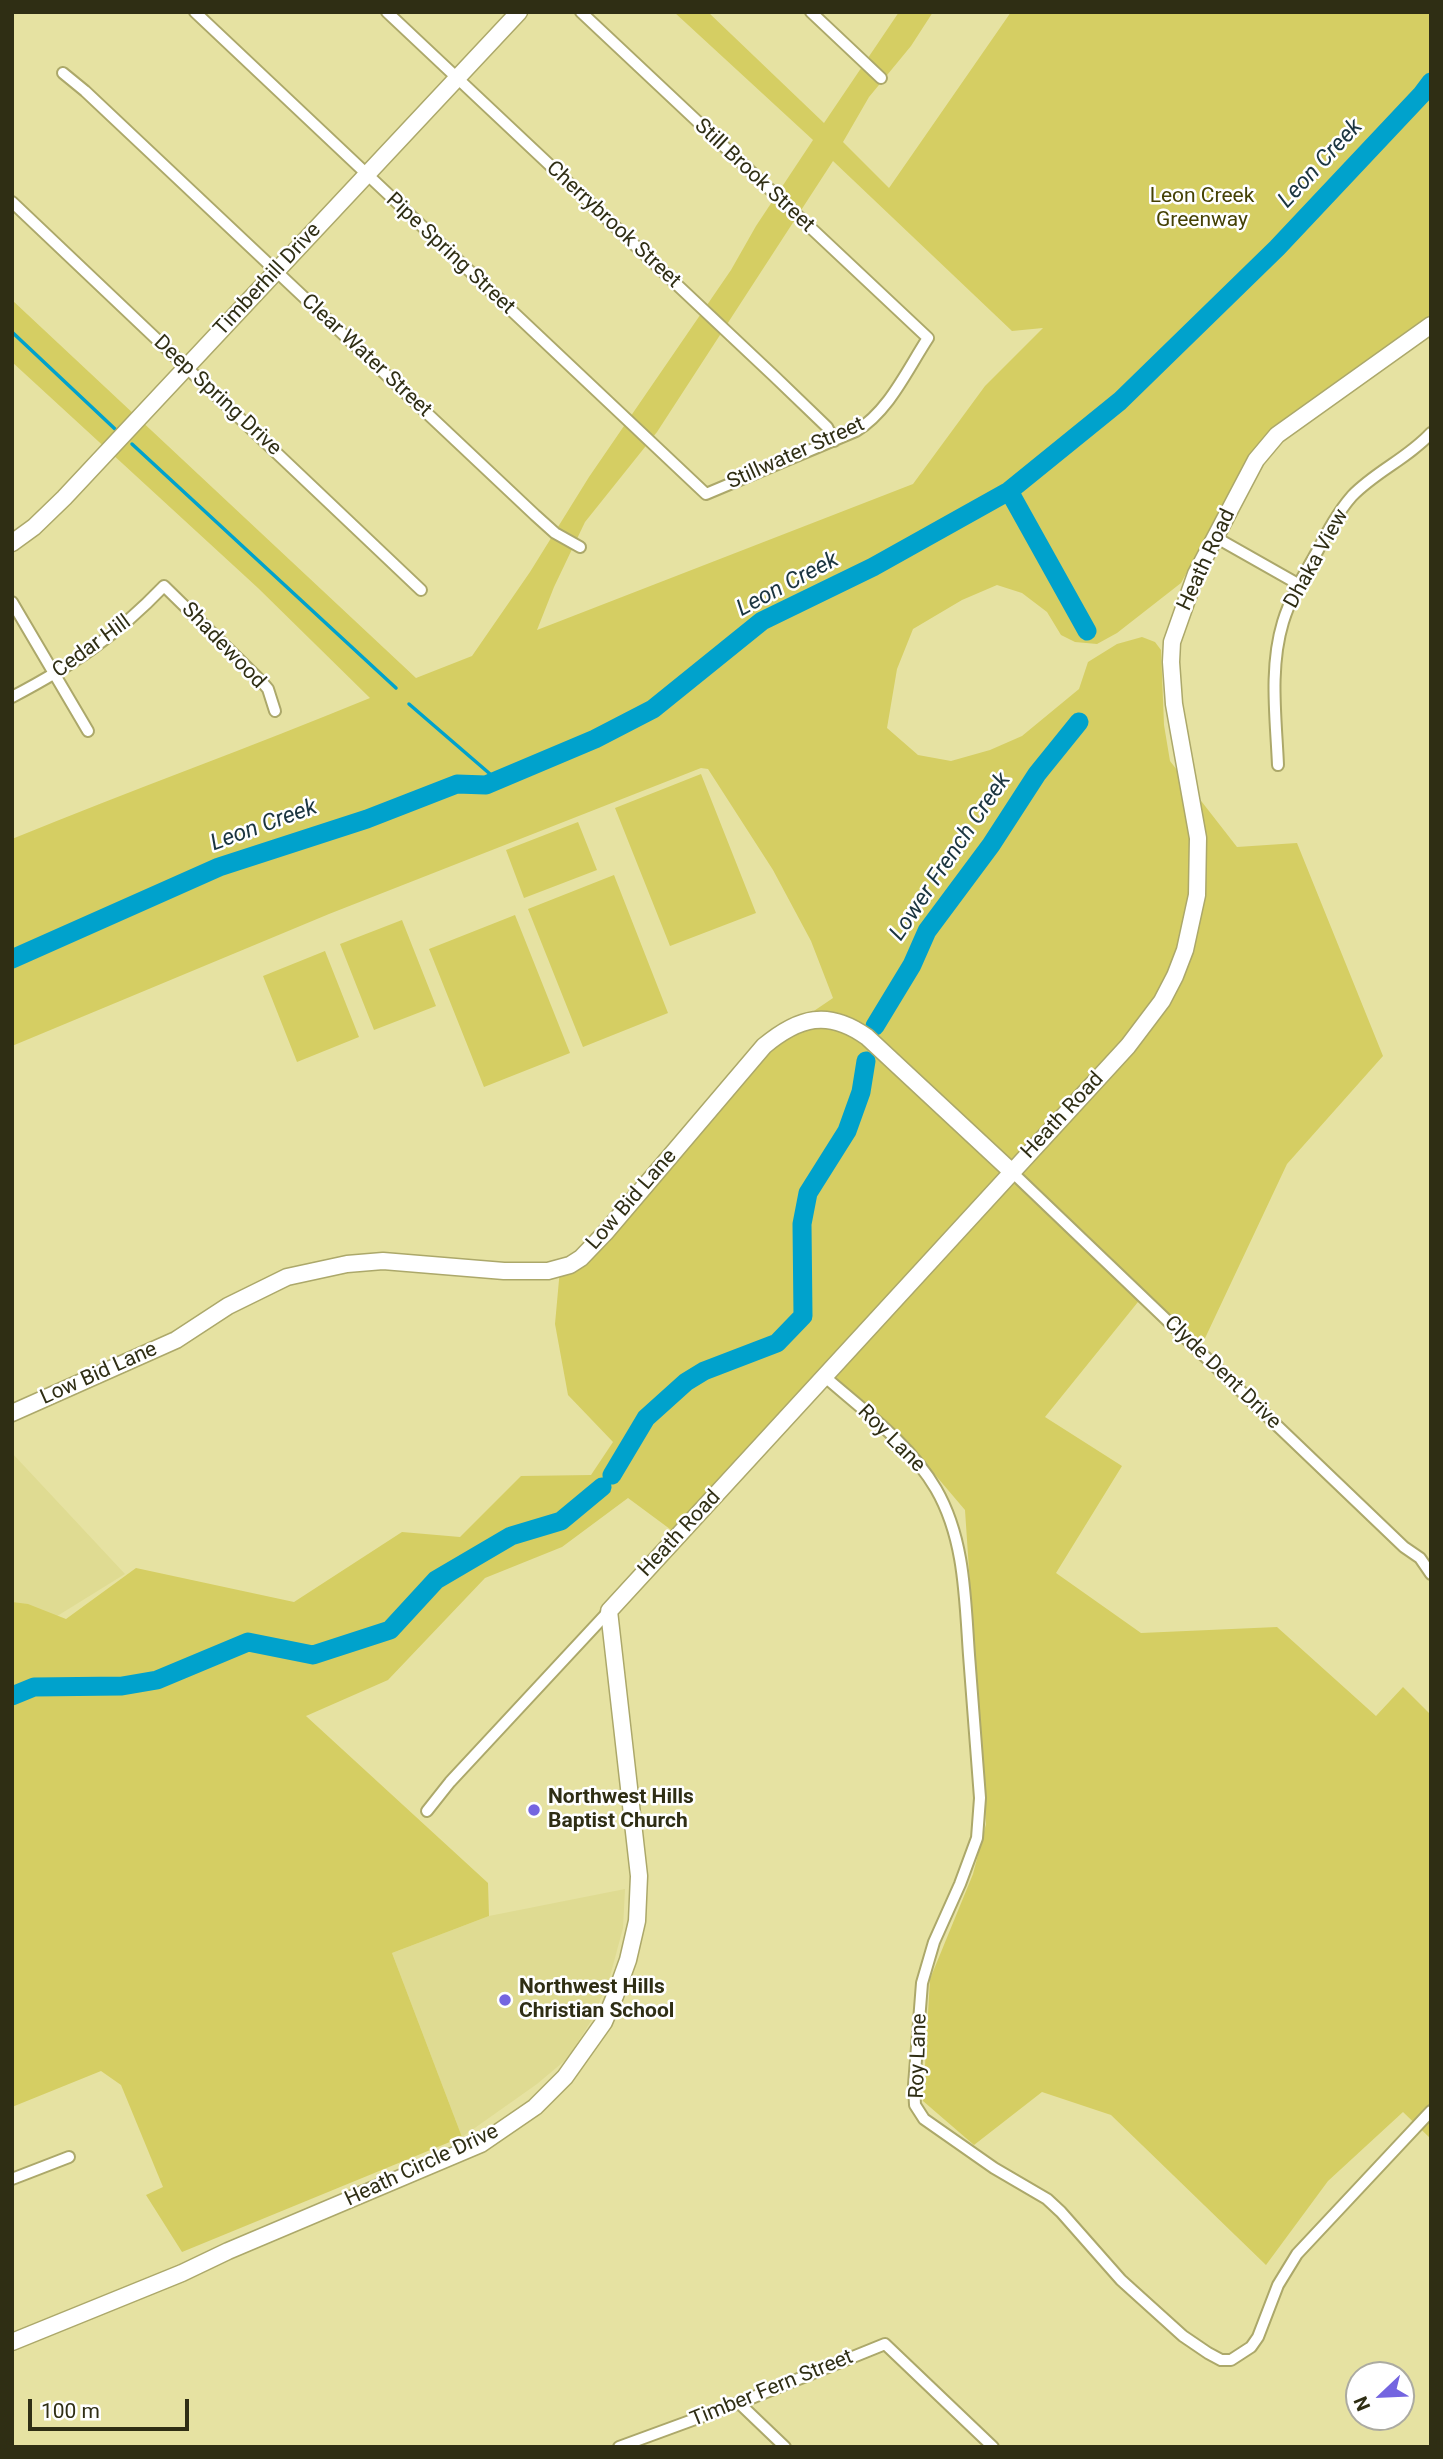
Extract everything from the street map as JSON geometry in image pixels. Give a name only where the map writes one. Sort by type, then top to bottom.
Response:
[{"type":"street","name":"Pipe Spring Street","points":[[195,12],[706,494]]},
{"type":"street","name":"Cherrybrook Street","points":[[387,12],[827,427],[834,441]]},
{"type":"street","name":"Timberhill Drive","points":[[12,543],[34,527],[64,498],[519,12]]},
{"type":"street","name":"Still Brook Street","points":[[581,12],[928,338]]},
{"type":"street","points":[[811,12],[881,79]]},
{"type":"street","name":"Clear Water Street","points":[[64,73],[535,515],[555,533],[580,547]]},
{"type":"street","name":"Deep Spring Drive","points":[[12,202],[421,590]]},
{"type":"street","name":"Heath Road","points":[[427,1811],[450,1782],[1146,1024],[1175,976],[1185,950],[1197,895],[1198,848],[1174,704],[1171,662],[1177,625],[1196,574],[1256,460],[1277,435],[1431,326]]},
{"type":"street","name":"Stillwater Street","points":[[706,494],[856,431],[878,415],[928,338]]},
{"type":"street","name":"Dhaka View","points":[[1278,765],[1274,673],[1283,622],[1298,584],[1352,496],[1416,450],[1431,433]]},
{"type":"street","points":[[1215,537],[1298,584]]},
{"type":"street","name":"Cedar Hill","points":[[12,697],[55,675],[115,633],[164,586]]},
{"type":"street","name":"Shadewood","points":[[164,586],[262,682],[268,689],[275,711]]},
{"type":"street","points":[[12,602],[88,731]]},
{"type":"street","name":"Low Bid Lane","points":[[12,1413],[176,1340],[228,1307],[287,1277],[317,1269],[383,1261],[504,1271],[548,1271],[570,1265],[581,1258],[605,1233],[764,1046],[788,1029],[811,1020],[826,1019],[841,1023],[867,1037],[1012,1172]]},
{"type":"street","name":"Clyde Dent Drive","points":[[1012,1172],[1395,1539],[1420,1558],[1431,1574]]},
{"type":"street","name":"Roy Lane","points":[[824,1377],[896,1439],[925,1472],[952,1524],[963,1577],[980,1798],[979,1824],[969,1861],[934,1942],[922,1983],[914,2085],[915,2105],[924,2119],[994,2168],[1047,2199],[1062,2212],[1121,2280],[1183,2336],[1221,2360],[1231,2360],[1251,2347],[1258,2337],[1278,2285],[1297,2254],[1431,2110]]},
{"type":"street","points":[[1420,1558],[1431,1549]]},
{"type":"street","name":"Heath Circle Drive","points":[[12,2342],[182,2273],[481,2144],[535,2107],[565,2077],[604,2022],[628,1960],[637,1921],[639,1877],[609,1611]]},
{"type":"street","points":[[12,2179],[69,2157]]},
{"type":"street","name":"Timber Fern Street","points":[[619,2447],[739,2403],[885,2344],[993,2447]]},
{"type":"street","points":[[739,2403],[785,2447]]},
{"type":"shaded area","points":[[12,1453],[125,1574],[12,1644]]},
{"type":"shaded area","name":"Northwest Hills Christian School","points":[[625,1889],[623,1928],[609,1980],[591,2021],[568,2058],[537,2084],[462,2137],[392,1953],[489,1916]]},
{"type":"green space","name":"Leon Creek Greenway","points":[[674,12],[708,12],[824,123],[899,12],[933,12],[911,46],[869,97],[843,142],[889,188],[1011,12],[1431,12],[1431,318],[1248,461],[1181,583],[1117,633],[1097,644],[1075,642],[1061,635],[1047,612],[1022,593],[997,585],[962,600],[913,629],[897,669],[887,728],[918,755],[951,761],[990,750],[1022,736],[1079,689],[1088,662],[1117,644],[1142,637],[1155,642],[1161,650],[1164,725],[1170,761],[1237,847],[1297,843],[1383,1056],[1287,1164],[1199,1351],[1142,1297],[1045,1417],[1122,1466],[1056,1573],[1141,1633],[1277,1627],[1376,1716],[1403,1687],[1431,1715],[1431,2139],[1403,2112],[1328,2181],[1266,2265],[1111,2115],[1042,2092],[974,2145],[923,2101],[930,1979],[973,1874],[986,1824],[965,1510],[931,1470],[824,1377],[678,1535],[628,1498],[562,1547],[485,1578],[388,1680],[306,1716],[488,1883],[489,1916],[392,1953],[462,2137],[182,2252],[146,2195],[163,2187],[121,2085],[101,2071],[12,2107],[12,1602],[28,1604],[66,1619],[136,1568],[294,1602],[402,1532],[460,1537],[521,1476],[591,1475],[613,1442],[568,1395],[555,1324],[560,1269],[570,1265],[777,1036],[833,998],[811,941],[773,870],[708,769],[701,768],[329,914],[12,1046],[12,839],[370,698],[258,588],[12,362],[12,300],[416,678],[472,656],[530,572],[589,477],[731,270],[756,226],[813,140]],"holes":[[[833,161],[1012,331],[1043,328],[985,386],[913,484],[537,630],[585,522],[657,432]]]},
{"type":"green space","points":[[701,774],[756,913],[670,946],[615,808]]},
{"type":"green space","points":[[578,822],[597,870],[524,898],[506,850]]},
{"type":"green space","points":[[614,875],[668,1013],[583,1047],[528,909]]},
{"type":"green space","points":[[515,915],[570,1053],[484,1087],[429,949]]},
{"type":"green space","points":[[402,920],[436,1006],[374,1030],[340,944]]},
{"type":"green space","points":[[325,951],[359,1037],[297,1062],[263,976]]},
{"type":"waterway","name":"Leon Creek","points":[[12,959],[219,867],[367,819],[457,784],[486,785],[595,739],[653,709],[762,621],[873,567],[1009,491],[1120,401],[1277,248],[1431,82]]},
{"type":"waterway","points":[[12,332],[115,429]]},
{"type":"waterway","points":[[132,444],[396,688]]},
{"type":"waterway","name":"Lower French Creek","points":[[1009,491],[1087,631]]},
{"type":"waterway","points":[[409,704],[497,780]]},
{"type":"waterway","name":"Lower French Creek","points":[[875,1026],[912,965],[927,931],[991,845],[1037,774],[1079,722]]},
{"type":"waterway","name":"Lower French Creek","points":[[612,1475],[646,1418],[686,1382],[704,1371],[777,1343],[803,1316],[802,1224],[808,1193],[847,1131],[861,1092],[866,1061]]},
{"type":"waterway","name":"Lower French Creek","points":[[12,1696],[34,1687],[122,1686],[157,1680],[248,1642],[313,1655],[390,1630],[436,1580],[511,1536],[561,1521],[602,1487]]},
{"type":"place","name":"Northwest Hills Baptist Church","points":[[534,1810]]},
{"type":"place","name":"Northwest Hills Christian School","points":[[505,2000]]}]
